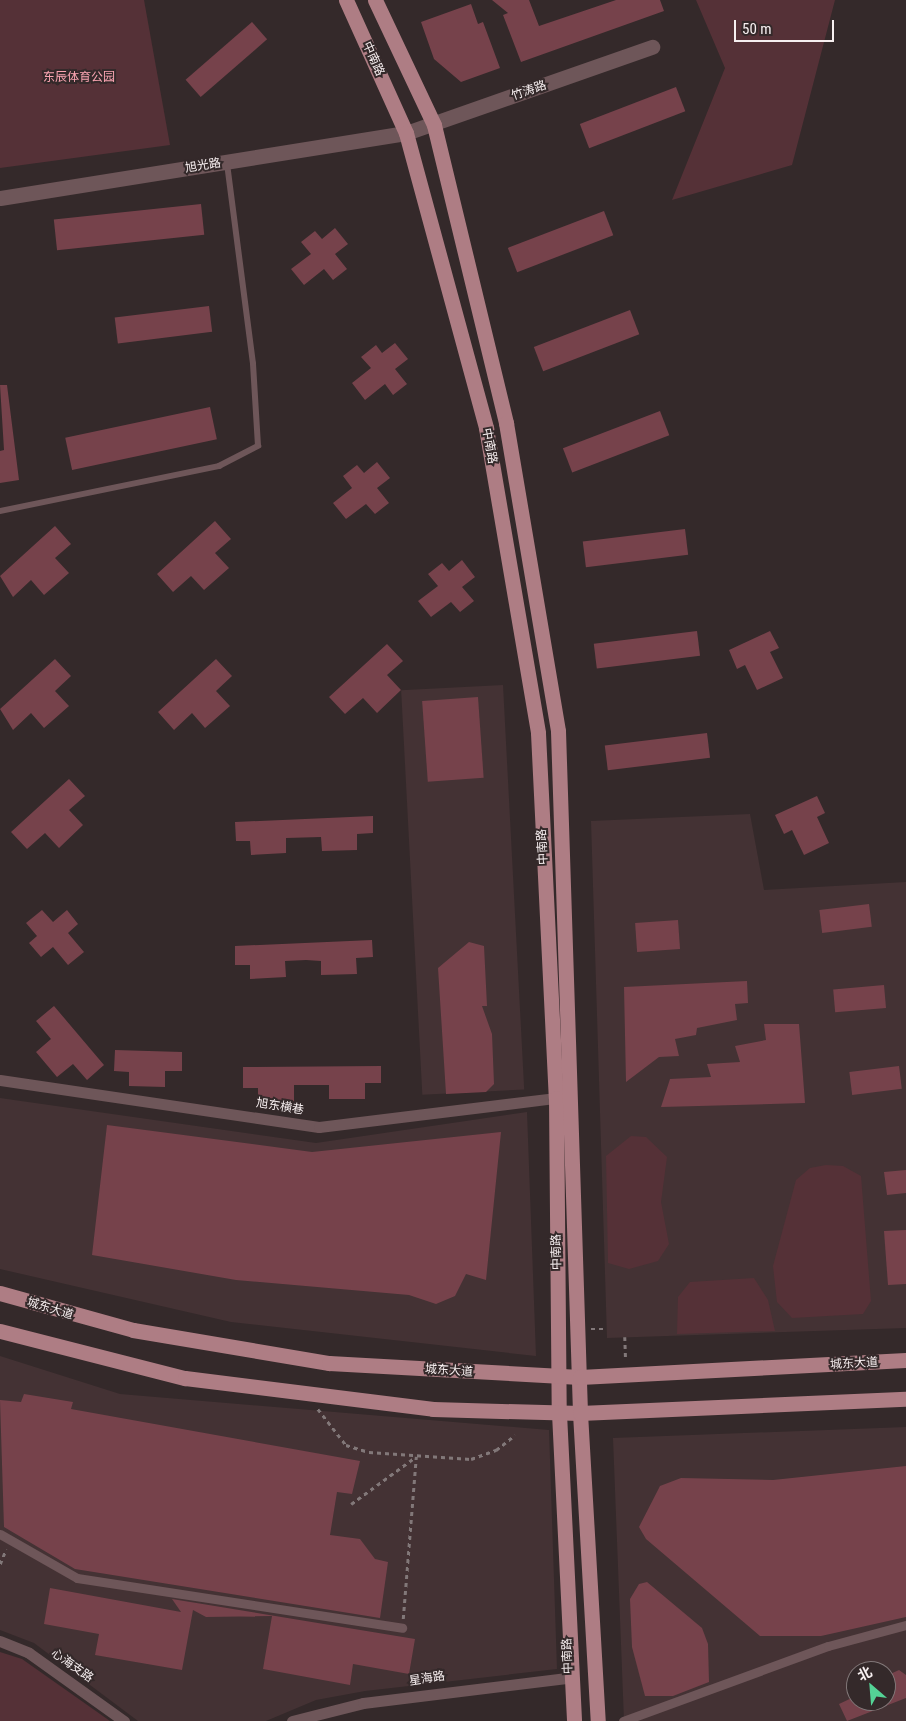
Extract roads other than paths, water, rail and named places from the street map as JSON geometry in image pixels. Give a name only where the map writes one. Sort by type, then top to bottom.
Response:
[{"type":"main road","name":"中南路","points":[[346,0],[406,133],[486,428],[538,733],[556,1098],[559,1413],[568,1678],[574,1721]]},
{"type":"main road","name":"中南路","points":[[375,0],[434,125],[506,423],[558,731],[580,1329],[580,1413],[598,1721]]},
{"type":"main road","name":"城东大道","points":[[0,1293],[133,1330],[329,1363],[580,1378],[628,1377],[906,1360]]},
{"type":"main road","points":[[0,1331],[185,1378],[311,1396],[433,1409],[580,1413],[906,1399]]},
{"type":"street","name":"竹涛路","points":[[406,133],[434,125],[652,48]]},
{"type":"street","name":"旭光路","points":[[0,198],[406,133]]},
{"type":"street","name":"旭东横巷","points":[[0,1080],[319,1127],[556,1098]]},
{"type":"street","points":[[0,1534],[9,1541],[77,1578],[402,1628]]},
{"type":"street","points":[[622,1721],[828,1646],[906,1625]]},
{"type":"street","name":"心海支路","points":[[0,1641],[29,1653],[124,1721]]},
{"type":"street","name":"星海路","points":[[292,1721],[363,1703],[568,1678]]},
{"type":"lane","points":[[0,511],[219,466],[258,446],[253,364],[227,162]]},
{"type":"park label","name":"东辰体育公园","points":[[79,78]]}]
